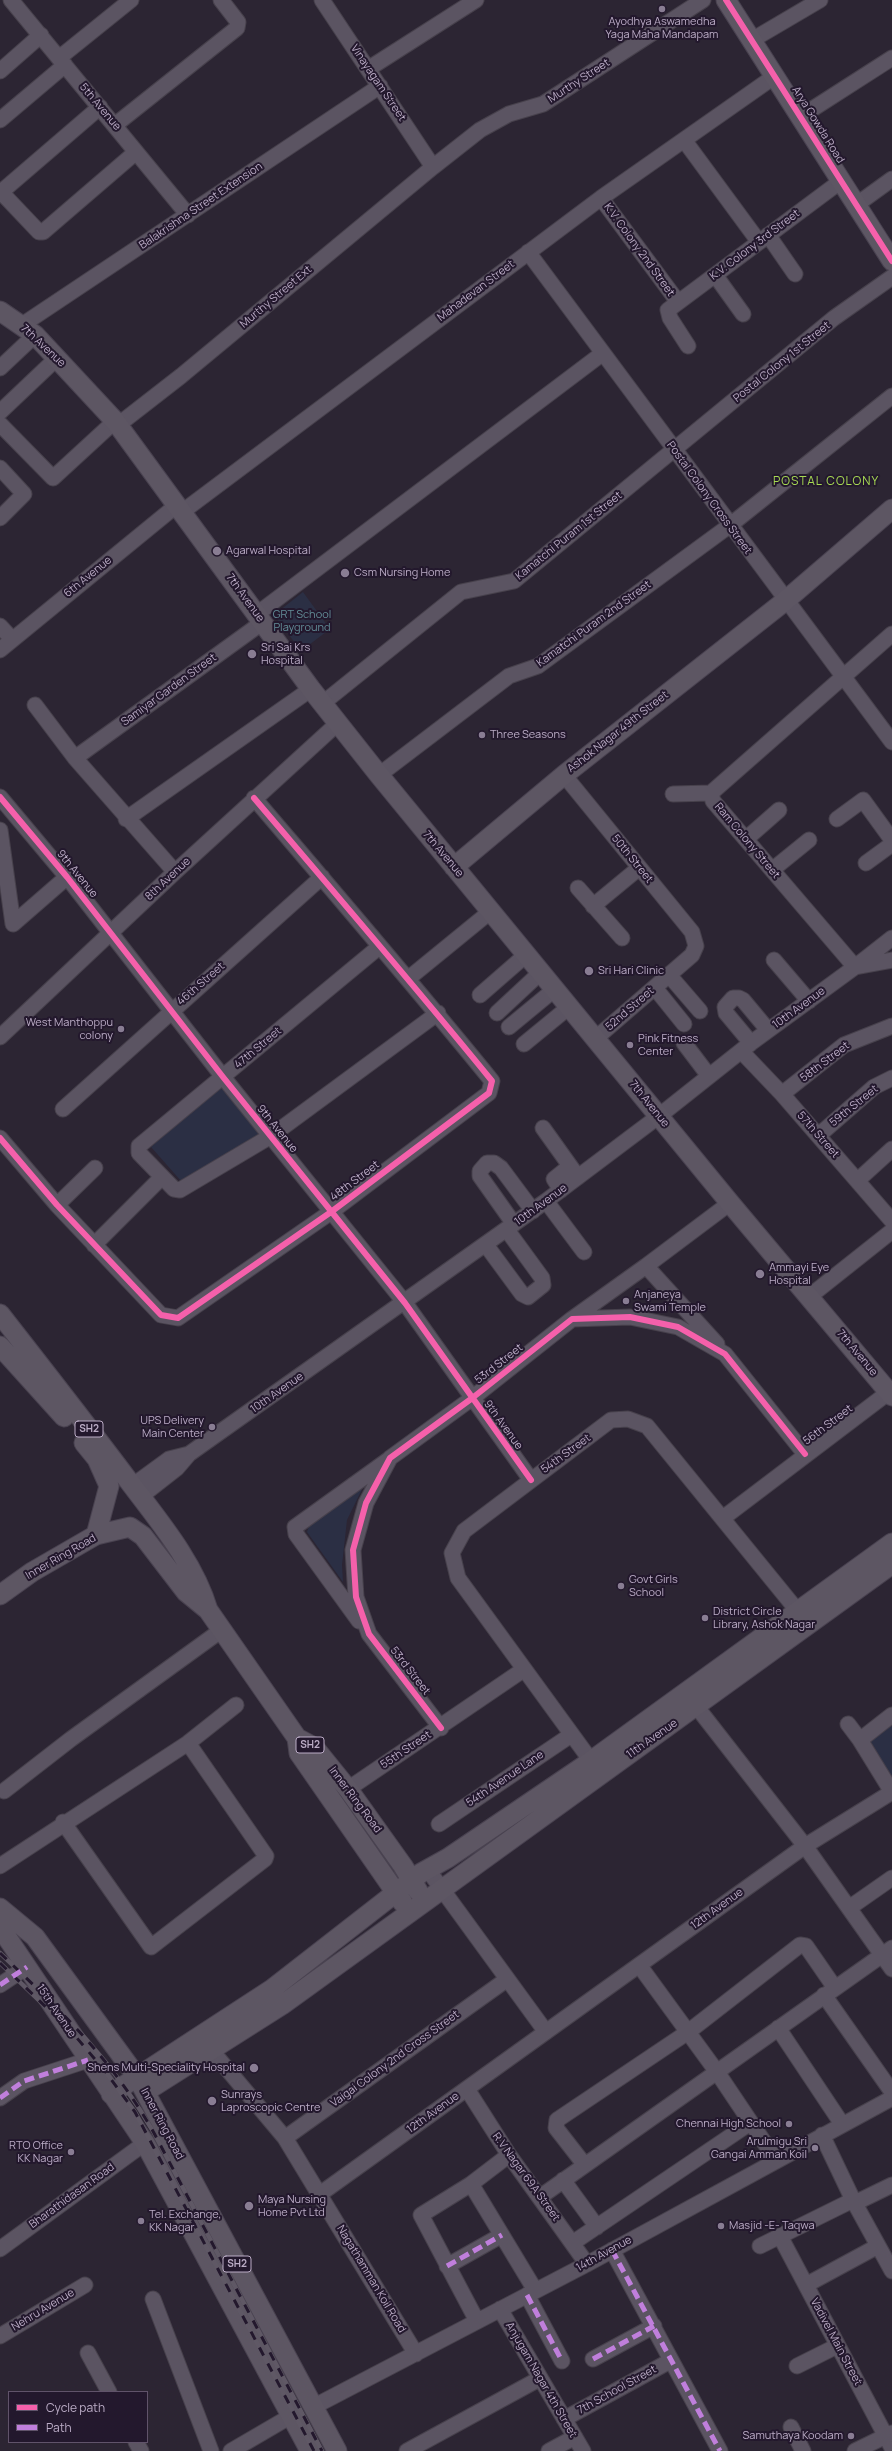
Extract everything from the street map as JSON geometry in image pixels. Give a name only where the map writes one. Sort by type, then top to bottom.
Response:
[{"type":"main road","name":"Arya Gowda Road","points":[[726,0],[892,261]]},
{"type":"main road","name":"7th Avenue","points":[[0,311],[28,330],[57,358],[116,423],[317,696],[379,776],[527,954],[730,1203],[810,1296],[890,1394]]},
{"type":"main road","name":"Ashok Nagar 49th Street","points":[[454,867],[564,775],[785,601],[892,509]]},
{"type":"main road","name":"SH2","points":[[0,1314],[136,1491]]},
{"type":"main road","name":"SH2","points":[[0,1346],[51,1401],[97,1458],[109,1486],[96,1535]]},
{"type":"main road","name":"Inner Ring Road","points":[[136,1491],[175,1545],[202,1590],[208,1610]]},
{"type":"main road","name":"Inner Ring Road","points":[[0,1595],[32,1572],[96,1535],[130,1527],[144,1536],[186,1592],[208,1610],[297,1738],[314,1747],[348,1789],[412,1877],[417,1906]]},
{"type":"main road","name":"11th Avenue","points":[[803,1619],[892,1543]]},
{"type":"main road","name":"11th Avenue","points":[[277,1997],[442,1889],[596,1768],[803,1619],[892,1564]]},
{"type":"main road","points":[[297,1738],[299,1753],[412,1877]]},
{"type":"main road","name":"11th Avenue","points":[[412,1877],[596,1768]]},
{"type":"main road","name":"Inner Ring Road","points":[[337,2451],[141,2084],[277,1997],[412,1877]]},
{"type":"main road","points":[[0,1908],[35,1937],[141,2084]]},
{"type":"main road","name":"15th Avenue","points":[[0,1927],[112,2094]]},
{"type":"main road","points":[[112,2094],[141,2084],[212,2051],[277,1997]]},
{"type":"main road","name":"SH2","points":[[112,2094],[145,2144],[310,2451]]},
{"type":"street","points":[[0,3],[3,0]]},
{"type":"street","name":"5th Avenue","points":[[11,0],[188,215]]},
{"type":"street","points":[[0,120],[62,61],[132,0]]},
{"type":"street","points":[[115,125],[237,28],[238,22],[221,0]]},
{"type":"street","name":"Vinayagam Street","points":[[322,0],[433,166]]},
{"type":"street","points":[[368,69],[476,0]]},
{"type":"street","name":"Murthy Street","points":[[433,166],[480,130],[509,114],[543,104],[703,0]]},
{"type":"street","points":[[752,40],[820,0]]},
{"type":"street","points":[[0,70],[41,35]]},
{"type":"street","points":[[800,117],[892,58]]},
{"type":"street","name":"Mahadevan Street","points":[[180,508],[601,198],[775,76]]},
{"type":"street","name":"Balakrishna Street Extension","points":[[0,368],[28,330],[188,215],[380,86]]},
{"type":"street","points":[[100,107],[1,193],[39,232],[43,232],[136,152]]},
{"type":"street","points":[[684,140],[763,239],[795,274]]},
{"type":"street","name":"Murthy Street Ext","points":[[0,424],[53,478],[116,423],[181,376],[433,166]]},
{"type":"street","points":[[856,205],[892,179]]},
{"type":"street","name":"K.V. Colony 3rd Street","points":[[673,306],[841,181]]},
{"type":"street","name":"K.V. Colony 2nd Street","points":[[601,198],[673,306],[670,318],[688,346]]},
{"type":"street","name":"Postal Colony Cross Street","points":[[528,252],[729,526],[892,742]]},
{"type":"street","points":[[715,275],[743,314]]},
{"type":"street","name":"Postal Colony 1st Street","points":[[674,450],[834,318],[892,277]]},
{"type":"street","name":"Samiyar Garden Street","points":[[75,758],[260,618],[603,353]]},
{"type":"street","points":[[0,412],[57,358]]},
{"type":"street","name":"Kamatchi Puram 2nd Street","points":[[379,776],[509,676],[538,666],[729,526],[892,396]]},
{"type":"street","name":"Kamatchi Puram 1st Street","points":[[126,819],[317,696],[460,592],[514,581],[674,450]]},
{"type":"street","points":[[0,468],[24,494],[0,518]]},
{"type":"street","name":"6th Avenue","points":[[0,650],[12,639],[180,508]]},
{"type":"street","points":[[0,626],[12,639]]},
{"type":"street","name":"Ram Colony Street","points":[[855,967],[713,801],[711,793],[714,788],[892,634]]},
{"type":"street","points":[[35,705],[75,758],[126,819],[175,872]]},
{"type":"street","name":"8th Avenue","points":[[0,1037],[254,798],[338,723]]},
{"type":"street","name":"50th Street","points":[[564,775],[692,932],[696,946]]},
{"type":"street","points":[[673,794],[711,793]]},
{"type":"street","name":"9th Avenue","points":[[0,797],[67,877],[172,1009],[223,1077],[405,1303],[471,1398],[531,1480]]},
{"type":"street","points":[[0,1138],[57,1206],[94,1244],[162,1177],[174,1189],[180,1190],[271,1136],[438,1013],[409,978],[379,947],[322,877],[254,798]]},
{"type":"street","points":[[837,819],[863,800],[892,840]]},
{"type":"street","points":[[746,839],[779,810]]},
{"type":"street","points":[[0,830],[13,924],[67,877]]},
{"type":"street","points":[[772,870],[809,840]]},
{"type":"street","points":[[866,863],[892,844]]},
{"type":"street","points":[[593,906],[639,868]]},
{"type":"street","name":"46th Street","points":[[63,1109],[172,1009],[322,877]]},
{"type":"street","points":[[578,888],[622,938]]},
{"type":"street","points":[[409,978],[491,911]]},
{"type":"street","points":[[855,967],[892,938]]},
{"type":"street","name":"52nd Street","points":[[596,1038],[692,955],[696,946]]},
{"type":"street","name":"47th Street","points":[[162,1177],[139,1153],[139,1146],[379,947]]},
{"type":"street","points":[[480,995],[527,954]]},
{"type":"street","points":[[774,960],[809,1001]]},
{"type":"street","name":"10th Avenue","points":[[136,1491],[169,1459],[189,1454],[405,1303],[489,1250],[533,1211],[562,1190],[574,1171],[659,1116],[768,1030],[855,967],[892,960]]},
{"type":"street","points":[[496,1013],[541,972]]},
{"type":"street","points":[[669,975],[700,1011]]},
{"type":"street","points":[[655,988],[684,1024]]},
{"type":"street","points":[[509,1027],[555,990]]},
{"type":"street","name":"57th Street","points":[[768,1030],[743,1000],[733,998],[726,1008],[726,1013],[746,1047],[782,1094],[892,1221]]},
{"type":"street","points":[[524,1044],[569,1007]]},
{"type":"street","name":"48th Street","points":[[94,1244],[161,1315],[170,1318],[178,1318],[191,1311],[331,1212],[489,1093],[492,1081],[438,1013]]},
{"type":"street","name":"58th Street","points":[[782,1094],[844,1045],[892,1026]]},
{"type":"street","points":[[684,1043],[709,1076]]},
{"type":"street","name":"59th Street","points":[[819,1136],[874,1087],[892,1078]]},
{"type":"street","points":[[543,1128],[574,1171]]},
{"type":"street","points":[[858,1180],[892,1149]]},
{"type":"street","points":[[489,1250],[522,1294],[528,1297],[535,1293],[543,1285],[542,1278],[512,1231],[480,1176],[480,1171],[487,1163],[494,1162],[501,1168],[533,1211]]},
{"type":"street","points":[[57,1206],[95,1168]]},
{"type":"street","points":[[546,1201],[584,1252]]},
{"type":"street","name":"53rd Street","points":[[441,1728],[369,1634],[356,1597],[353,1550],[366,1502],[390,1458],[471,1398],[572,1319],[730,1203]]},
{"type":"street","points":[[810,1296],[892,1231]]},
{"type":"street","points":[[646,1266],[725,1354],[805,1454]]},
{"type":"street","points":[[572,1319],[630,1317],[678,1327],[725,1354]]},
{"type":"street","name":"56th Street","points":[[722,1518],[805,1454],[890,1394]]},
{"type":"street","name":"54th Street","points":[[596,1768],[523,1670],[458,1578],[452,1553],[464,1531],[611,1420],[628,1419],[647,1426],[803,1619]]},
{"type":"street","points":[[369,1634],[296,1534],[295,1527],[390,1458]]},
{"type":"street","points":[[4,1792],[71,1739],[222,1629]]},
{"type":"street","name":"55th Street","points":[[348,1789],[441,1728],[523,1670]]},
{"type":"street","points":[[691,1700],[805,1846],[849,1908],[887,1952],[892,1969]]},
{"type":"street","points":[[0,1866],[64,1822],[188,1743],[236,1705]]},
{"type":"street","points":[[860,1740],[892,1715]]},
{"type":"street","points":[[848,1724],[860,1740],[892,1792]]},
{"type":"street","name":"54th Avenue Lane","points":[[439,1824],[571,1735]]},
{"type":"street","points":[[64,1822],[151,1947],[265,1860],[266,1856],[188,1743]]},
{"type":"street","name":"12th Avenue","points":[[320,2194],[805,1846],[892,1792]]},
{"type":"street","points":[[412,1877],[442,1889],[506,1980],[546,2032]]},
{"type":"street","points":[[849,1908],[892,1878]]},
{"type":"street","points":[[584,2164],[556,2128],[556,2122],[688,2032],[803,1945],[892,2092]]},
{"type":"street","points":[[540,2197],[584,2164],[887,1952]]},
{"type":"street","points":[[640,1965],[717,2072],[750,2124],[776,2160]]},
{"type":"street","points":[[0,1985],[27,1967]]},
{"type":"street","name":"Vaigai Colony 2nd Cross Street","points":[[285,2138],[506,1980]]},
{"type":"street","points":[[778,2028],[842,2124]]},
{"type":"street","name":"Nagathamman Koil Road","points":[[212,2051],[285,2138],[416,2354]]},
{"type":"street","points":[[0,2098],[24,2081],[88,2060]]},
{"type":"street","name":"R.V Nagar 69A Street","points":[[467,2089],[509,2155],[574,2242],[587,2264]]},
{"type":"street","name":"14th Avenue","points":[[313,2407],[587,2264],[892,2098]]},
{"type":"street","points":[[574,2242],[750,2124]]},
{"type":"street","points":[[822,2135],[854,2201],[892,2271]]},
{"type":"street","name":"Bharathidasan Road","points":[[0,2249],[145,2144]]},
{"type":"street","points":[[477,2321],[421,2215],[471,2184],[509,2155]]},
{"type":"street","points":[[563,2180],[597,2227]]},
{"type":"street","points":[[471,2184],[502,2235],[531,2292],[562,2361]]},
{"type":"street","points":[[760,2246],[854,2201],[892,2185]]},
{"type":"street","points":[[448,2266],[502,2235]]},
{"type":"street","name":"Vadivel Main Street","points":[[780,2236],[837,2346],[890,2439]]},
{"type":"street","points":[[806,2284],[878,2246]]},
{"type":"street","points":[[612,2250],[654,2326],[670,2361],[720,2451]]},
{"type":"street","name":"Nehru Avenue","points":[[0,2336],[85,2285]]},
{"type":"street","points":[[153,2299],[211,2451]]},
{"type":"street","name":"Anjugam Nagar 4th Street","points":[[500,2309],[582,2451]]},
{"type":"street","points":[[593,2358],[654,2326]]},
{"type":"street","points":[[797,2366],[837,2346]]},
{"type":"street","points":[[88,2353],[108,2391]]},
{"type":"street","name":"7th School Street","points":[[564,2419],[670,2361]]},
{"type":"street","points":[[407,2451],[540,2379]]},
{"type":"street","points":[[231,2451],[291,2416]]},
{"type":"street","points":[[791,2426],[803,2451]]},
{"type":"street","points":[[549,2451],[575,2437]]},
{"type":"street","points":[[855,2451],[890,2439]]},
{"type":"green space","name":"GRT School Playground","points":[[303,592],[330,629],[301,651],[274,615]]},
{"type":"green space","points":[[226,1080],[267,1134],[189,1190],[151,1147]]},
{"type":"green space","points":[[367,1479],[347,1520],[342,1565],[343,1582],[307,1532],[310,1523]]},
{"type":"green space","points":[[892,1716],[892,1777],[889,1777],[866,1736]]},
{"type":"railway","points":[[0,1953],[44,1995],[84,2037],[103,2059],[138,2106],[154,2133],[322,2451]]},
{"type":"railway","points":[[0,1963],[71,2031],[105,2071],[135,2112],[314,2451]]},
{"type":"marked path","points":[[0,1985],[27,1967]]},
{"type":"marked path","points":[[0,2098],[24,2081],[88,2060]]},
{"type":"marked path","points":[[447,2266],[502,2235]]},
{"type":"marked path","points":[[612,2250],[720,2451]]},
{"type":"marked path","points":[[527,2295],[562,2361]]},
{"type":"marked path","points":[[593,2359],[654,2326]]},
{"type":"cycle path","points":[[726,0],[892,261]]},
{"type":"cycle path","points":[[0,797],[67,877],[223,1077],[405,1303],[531,1480]]},
{"type":"cycle path","points":[[0,1138],[57,1205],[161,1315],[178,1318],[331,1212],[489,1093],[492,1081],[404,974],[254,798]]},
{"type":"cycle path","points":[[441,1728],[369,1634],[356,1597],[353,1550],[366,1503],[390,1458],[471,1399],[572,1319],[630,1317],[678,1327],[725,1354],[805,1454]]},
{"type":"place","name":"Ayodhya Aswamedha Yaga Maha Mandapam","points":[[662,9]]},
{"type":"place","name":"Agarwal Hospital","points":[[217,551]]},
{"type":"place","name":"Csm Nursing Home","points":[[345,573]]},
{"type":"place","name":"Sri Sai Krs Hospital","points":[[252,654]]},
{"type":"place","name":"Three Seasons","points":[[482,735]]},
{"type":"place","name":"Sri Hari Clinic","points":[[589,971]]},
{"type":"place","name":"West Manthoppu colony","points":[[121,1029]]},
{"type":"place","name":"Pink Fitness Center","points":[[630,1045]]},
{"type":"place","name":"Ammayi Eye Hospital","points":[[760,1274]]},
{"type":"place","name":"Anjaneya Swami Temple","points":[[626,1301]]},
{"type":"place","name":"UPS Delivery Main Center","points":[[212,1427]]},
{"type":"place","name":"Govt Girls School","points":[[621,1586]]},
{"type":"place","name":"District Circle Library, Ashok Nagar","points":[[705,1618]]},
{"type":"place","name":"Shens Multi-Speciality Hospital","points":[[254,2068]]},
{"type":"place","name":"Sunrays Laproscopic Centre","points":[[212,2101]]},
{"type":"place","name":"Chennai High School","points":[[789,2124]]},
{"type":"place","name":"Arulmigu Sri Gangai Amman Koil","points":[[815,2148]]},
{"type":"place","name":"RTO Office KK Nagar","points":[[71,2152]]},
{"type":"place","name":"Maya Nursing Home Pvt Ltd","points":[[249,2206]]},
{"type":"place","name":"Tel. Exchange, KK Nagar","points":[[141,2221]]},
{"type":"place","name":"Masjid -E- Taqwa","points":[[721,2226]]},
{"type":"place","name":"Samuthaya Koodam","points":[[851,2436]]},
{"type":"district","name":"POSTAL COLONY","points":[[826,482]]}]
